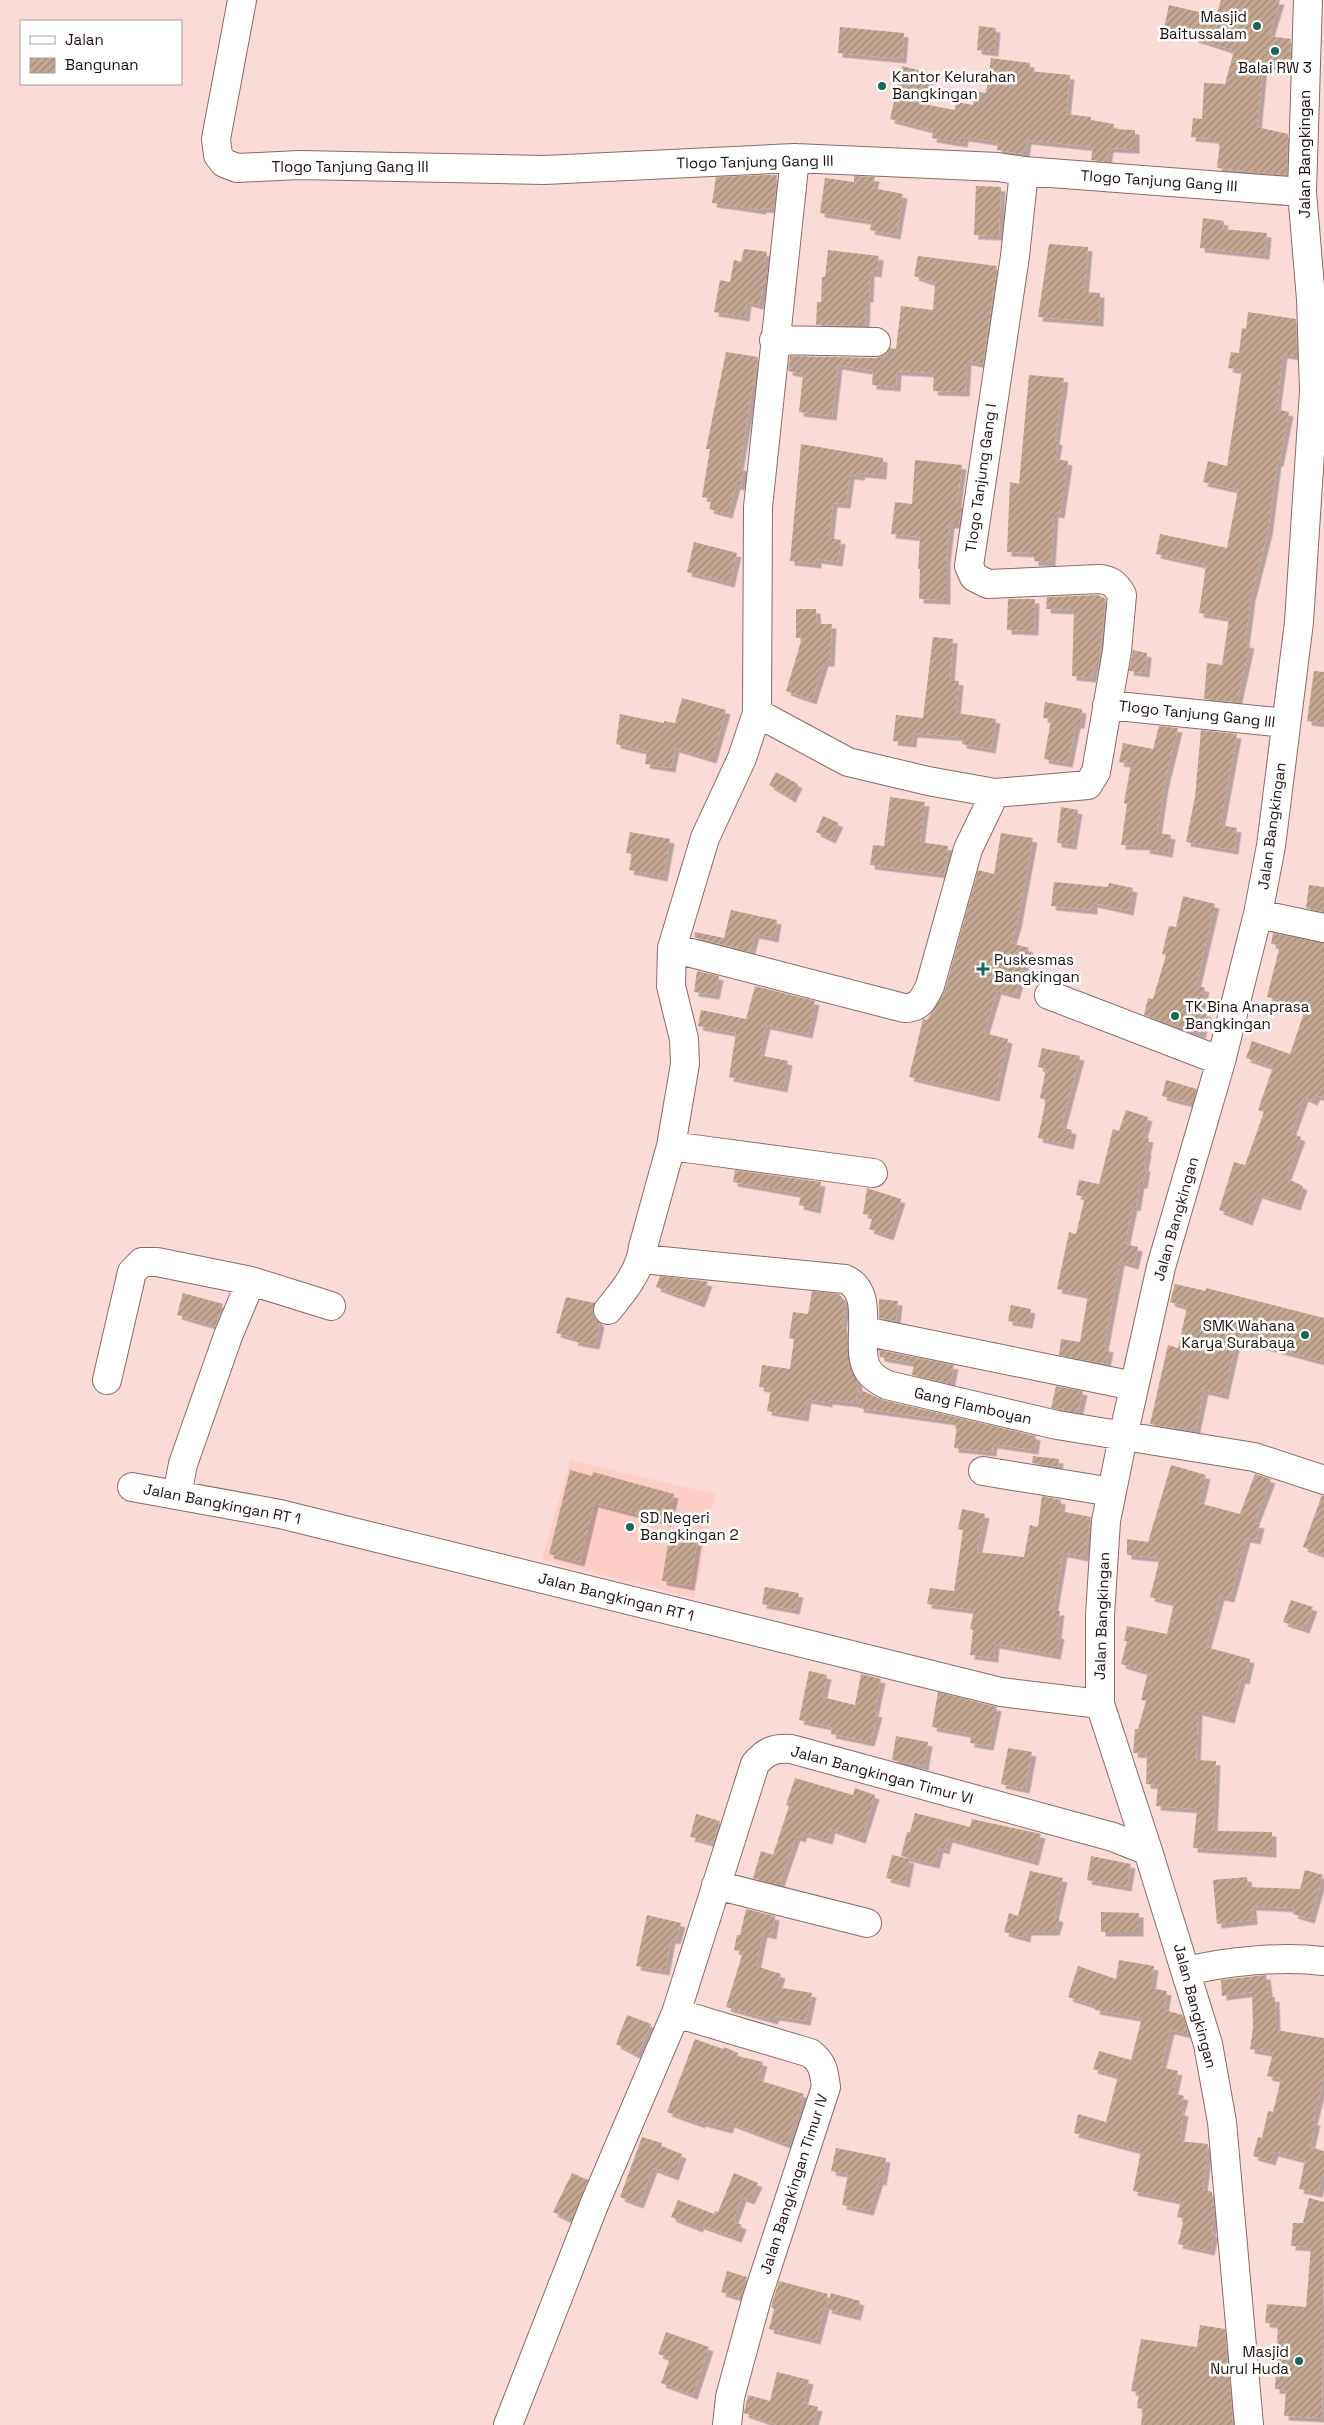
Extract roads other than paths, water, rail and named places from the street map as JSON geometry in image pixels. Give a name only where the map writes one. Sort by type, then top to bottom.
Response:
[{"type":"street","name":"Tlogo Tanjung Gang III","points":[[242,0],[216,139],[218,155],[224,163],[237,168],[299,165],[544,170],[795,158],[998,167],[1024,171],[1302,192]]},
{"type":"street","name":"Jalan Bangkingan","points":[[1249,2425],[1222,2122],[1208,2044],[1100,1704],[1101,1606],[1106,1521],[1134,1386],[1161,1267],[1221,1061],[1258,914],[1271,846],[1299,622],[1315,528],[1311,299],[1302,192],[1308,0]]},
{"type":"street","points":[[608,1310],[621,1294],[642,1259],[643,1247],[671,1146],[685,1064],[684,1038],[671,986],[672,948],[706,838],[742,758],[757,713],[758,507],[774,340],[795,158]]},
{"type":"street","name":"Tlogo Tanjung Gang I","points":[[1024,171],[1015,256],[969,566],[974,577],[988,584],[1098,579],[1113,582],[1122,594],[1117,651],[1107,705]]},
{"type":"street","points":[[774,340],[876,342]]},
{"type":"street","name":"Tlogo Tanjung Gang III","points":[[1107,705],[1286,723]]},
{"type":"street","points":[[757,713],[848,762],[928,781],[995,793],[1088,784],[1096,772],[1107,705]]},
{"type":"street","points":[[672,948],[904,1008],[914,1008],[922,1003],[930,986],[968,849],[995,793]]},
{"type":"street","points":[[1258,914],[1324,928]]},
{"type":"street","points":[[1049,995],[1221,1061]]},
{"type":"street","points":[[671,1146],[873,1173]]},
{"type":"street","name":"Gang Flamboyan","points":[[642,1259],[845,1279],[854,1282],[859,1292],[864,1332],[863,1359],[870,1374],[886,1385],[1058,1425],[1254,1457],[1324,1480]]},
{"type":"street","points":[[106,1380],[132,1272],[142,1262],[158,1262],[251,1281],[331,1306]]},
{"type":"street","points":[[177,1495],[183,1464],[228,1336],[251,1281]]},
{"type":"street","points":[[864,1332],[1134,1386]]},
{"type":"street","points":[[983,1471],[1112,1492]]},
{"type":"street","name":"Jalan Bangkingan RT 1","points":[[132,1487],[280,1514],[1001,1692],[1100,1704]]},
{"type":"street","name":"Jalan Bangkingan Timur VI","points":[[508,2425],[594,2205],[676,2013],[756,1764],[764,1753],[777,1748],[791,1750],[1113,1837],[1148,1851]]},
{"type":"street","points":[[716,1885],[867,1923]]},
{"type":"street","points":[[1186,1971],[1216,1964],[1307,1959],[1324,1961]]},
{"type":"street","name":"Jalan Bangkingan Timur IV","points":[[676,2013],[810,2053],[818,2058],[823,2067],[826,2087],[757,2298],[730,2397],[727,2425]]},
{"type":"place","name":"Masjid Baitussalam","points":[[1257,26]]},
{"type":"place","name":"Balai RW 3","points":[[1275,51]]},
{"type":"place","name":"Kantor Kelurahan Bangkingan","points":[[882,86]]},
{"type":"place","name":"Puskesmas Bangkingan","points":[[983,969]]},
{"type":"place","name":"TK Bina Anaprasa Bangkingan","points":[[1175,1016]]},
{"type":"place","name":"SMK Wahana Karya Surabaya","points":[[1305,1335]]},
{"type":"place","name":"SD Negeri Bangkingan 2","points":[[630,1527]]},
{"type":"place","name":"Masjid Nurul Huda","points":[[1299,2361]]}]
